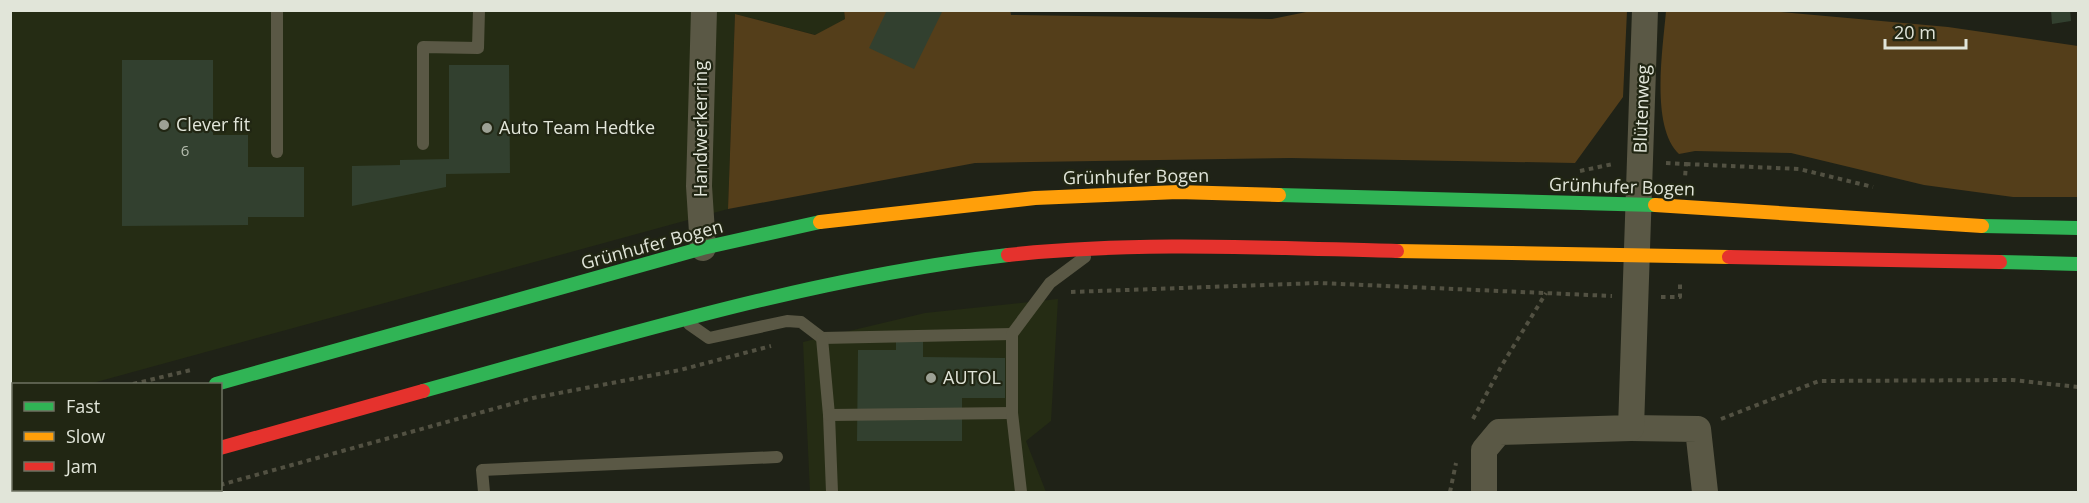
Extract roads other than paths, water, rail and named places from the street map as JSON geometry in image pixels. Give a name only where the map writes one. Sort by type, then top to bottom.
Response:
[{"type":"main road","name":"Grünhufer Bogen","points":[[220,383],[703,248],[812,223],[869,215],[1090,194],[1190,192],[1638,204],[1986,226],[2079,228]]},
{"type":"main road","points":[[222,447],[470,377],[843,282],[1006,255],[1096,249],[1209,247],[1637,253],[2079,264]]},
{"type":"street","name":"Handwerkerring","points":[[703,248],[699,186],[704,10]]},
{"type":"street","name":"Blütenweg","points":[[1631,428],[1645,10]]},
{"type":"street","points":[[1484,492],[1484,450],[1499,432],[1631,428],[1698,429],[1705,492]]},
{"type":"lane","points":[[276,10],[277,152]]},
{"type":"lane","points":[[423,144],[423,47],[478,48],[478,10]]},
{"type":"lane","points":[[1021,492],[1012,413],[1012,334],[1050,283],[1096,249]]},
{"type":"lane","points":[[685,321],[709,338],[787,321],[801,322],[822,338],[1012,334]]},
{"type":"lane","points":[[822,338],[829,415],[832,492]]},
{"type":"lane","points":[[829,415],[1012,413]]},
{"type":"lane","points":[[484,492],[482,470],[777,457]]},
{"type":"place","name":"Clever fit","points":[[164,125]]},
{"type":"place","name":"Auto Team Hedtke","points":[[487,128]]},
{"type":"place","name":"AUTOL","points":[[931,378]]}]
